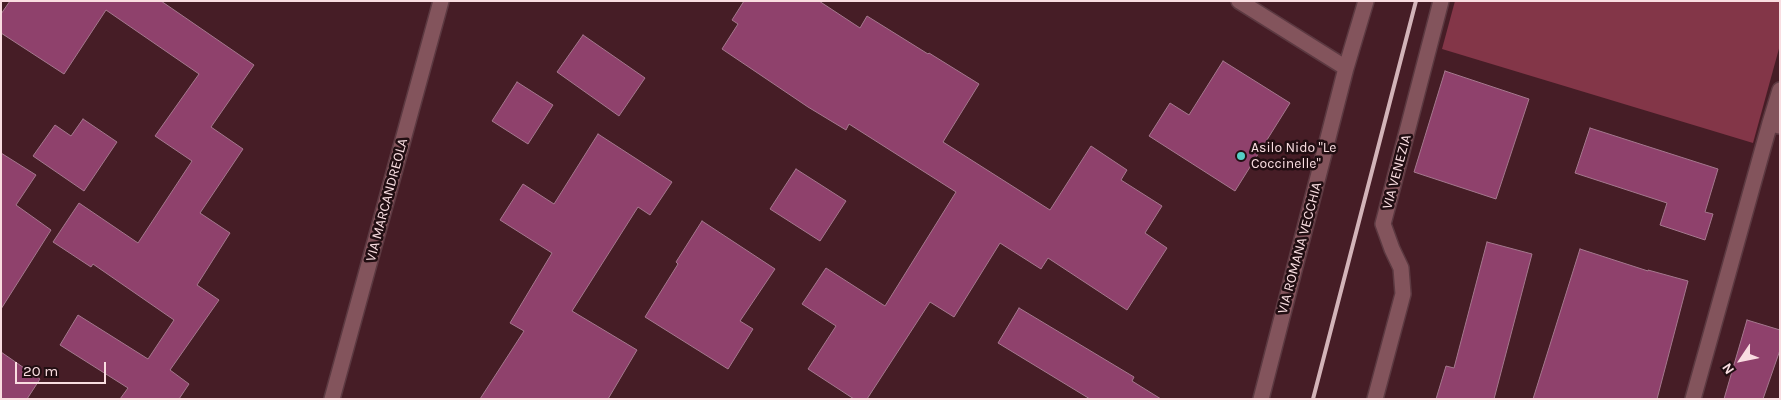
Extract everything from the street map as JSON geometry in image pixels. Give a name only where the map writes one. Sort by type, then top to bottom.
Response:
[{"type":"street","name":"VIA MARCANDREOLA","points":[[332,399],[441,1]]},
{"type":"street","points":[[1239,1],[1346,68]]},
{"type":"street","name":"VIA ROMANA VECCHIA","points":[[1261,399],[1346,68],[1366,1]]},
{"type":"street","name":"VIA VENEZIA","points":[[1375,399],[1403,294],[1401,268],[1383,224],[1441,1]]},
{"type":"street","points":[[1693,399],[1775,124],[1780,90]]},
{"type":"shaded area","points":[[1455,1],[1780,1],[1780,45],[1753,143],[1442,49]]},
{"type":"building","points":[[10,1],[161,1],[254,65],[211,127],[243,149],[200,213],[230,233],[197,285],[219,300],[170,370],[189,384],[179,399],[120,399],[128,388],[60,345],[78,315],[148,359],[174,320],[93,264],[91,267],[53,242],[79,203],[138,243],[192,161],[155,136],[199,74],[106,10],[64,74],[1,33],[1,14]]},
{"type":"building","points":[[744,1],[819,1],[860,28],[867,16],[979,84],[943,142],[1050,210],[1091,146],[1127,170],[1121,180],[1162,206],[1145,233],[1167,248],[1127,310],[1048,258],[1041,269],[1000,243],[954,317],[930,302],[867,399],[854,399],[808,369],[836,326],[802,304],[826,268],[885,306],[956,192],[849,124],[846,130],[808,107],[722,49],[738,24],[732,20]]},
{"type":"building","points":[[583,35],[645,78],[619,116],[557,72]]},
{"type":"building","points":[[1223,61],[1290,103],[1235,191],[1149,136],[1170,103],[1189,115]]},
{"type":"building","points":[[1445,71],[1529,99],[1496,199],[1414,172]]},
{"type":"building","points":[[517,82],[553,105],[528,144],[492,121]]},
{"type":"building","points":[[83,119],[117,142],[84,191],[33,156],[55,125],[71,136]]},
{"type":"building","points":[[1590,128],[1718,169],[1705,212],[1713,214],[1705,240],[1660,225],[1667,203],[1575,173]]},
{"type":"building","points":[[598,134],[672,182],[650,215],[638,207],[572,311],[637,350],[608,399],[480,399],[524,331],[510,323],[552,253],[500,220],[523,184],[554,204]]},
{"type":"building","points":[[1,153],[36,175],[16,205],[51,230],[1,309]]},
{"type":"building","points":[[796,169],[846,201],[820,241],[770,209]]},
{"type":"building","points":[[702,221],[775,269],[740,321],[753,329],[728,369],[645,317]]},
{"type":"building","points":[[1487,242],[1532,254],[1494,399],[1436,399],[1446,366],[1454,368]]},
{"type":"building","points":[[1580,249],[1648,271],[1688,281],[1657,399],[1533,399]]},
{"type":"building","points":[[1019,308],[1134,377],[1132,381],[1161,399],[1090,399],[998,343]]},
{"type":"building","points":[[1747,320],[1780,330],[1780,350],[1763,399],[1724,399]]},
{"type":"building","points":[[1,352],[40,379],[27,399],[1,399]]},
{"type":"railway","points":[[1313,399],[1416,1]]},
{"type":"place","name":"Asilo Nido \"Le Coccinelle\"","points":[[1241,156]]}]
